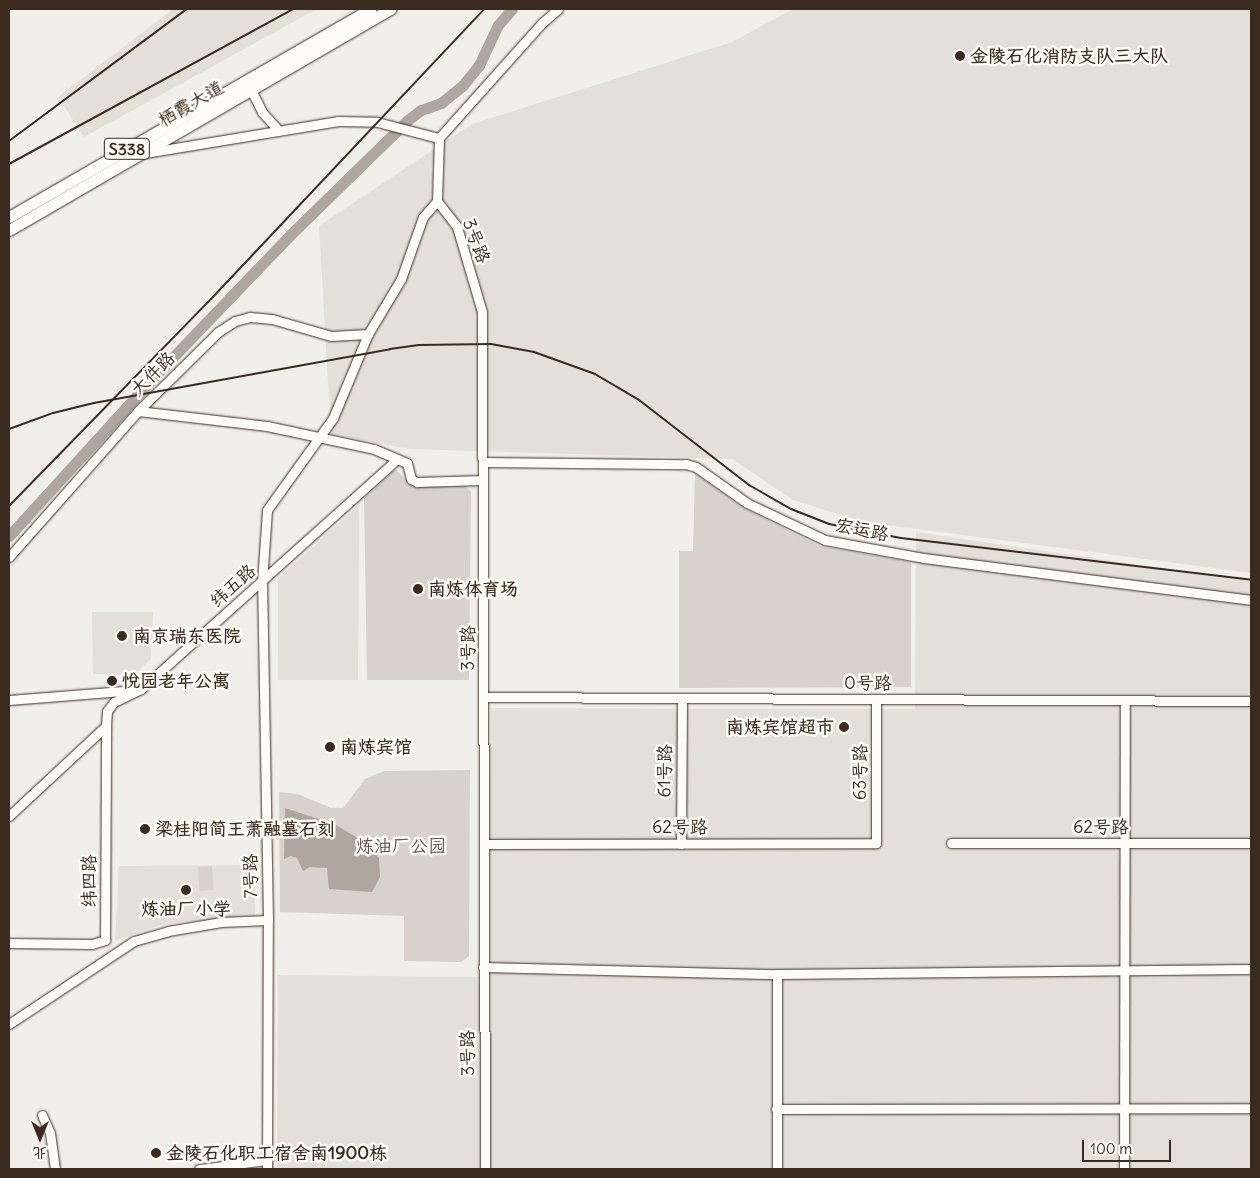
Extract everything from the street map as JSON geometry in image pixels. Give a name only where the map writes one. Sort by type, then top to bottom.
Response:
[{"type":"main road","name":"栖霞大道","points":[[9,217],[248,85],[327,39],[370,9]]},
{"type":"main road","name":"栖霞大道","points":[[327,39],[391,9]]},
{"type":"main road","name":"栖霞大道","points":[[9,230],[138,154],[248,85]]},
{"type":"street","points":[[437,200],[439,138],[558,9]]},
{"type":"street","points":[[248,85],[262,112],[279,131]]},
{"type":"street","points":[[138,154],[338,121],[377,122],[407,128],[439,138]]},
{"type":"street","name":"7号路","points":[[267,1165],[268,920],[262,582],[266,510],[320,439],[345,393],[368,334],[401,279],[423,217],[437,200]]},
{"type":"street","name":"3号路","points":[[437,200],[457,227],[482,312],[485,1169]]},
{"type":"street","name":"大件路","points":[[9,557],[138,411],[218,332],[235,321],[250,317],[272,319],[331,336],[368,334]]},
{"type":"street","points":[[138,411],[268,426],[320,439],[374,449],[406,463],[408,474],[417,482],[483,480]]},
{"type":"street","name":"纬五路","points":[[9,816],[106,726],[108,711],[114,702],[141,689],[397,459]]},
{"type":"street","name":"宏运路","points":[[483,462],[686,464],[696,467],[747,503],[825,540],[933,559],[1251,600]]},
{"type":"street","points":[[9,700],[141,689]]},
{"type":"street","name":"0号路","points":[[484,697],[682,700],[1251,701]]},
{"type":"street","name":"61号路","points":[[681,844],[682,700]]},
{"type":"street","name":"63号路","points":[[876,700],[876,843]]},
{"type":"street","points":[[1124,1169],[1125,700]]},
{"type":"street","name":"纬四路","points":[[9,943],[92,944],[105,940],[106,726]]},
{"type":"street","name":"62号路","points":[[484,844],[876,843]]},
{"type":"street","name":"62号路","points":[[951,843],[1251,843]]},
{"type":"street","points":[[9,1024],[134,941],[177,929],[268,920]]},
{"type":"street","points":[[483,967],[777,974],[1251,969]]},
{"type":"street","points":[[777,974],[777,1169]]},
{"type":"street","points":[[776,1109],[1251,1108]]},
{"type":"street","points":[[42,1114],[50,1132],[56,1169]]},
{"type":"street","points":[[199,1169],[267,1165]]},
{"type":"shaded area","points":[[173,9],[317,9],[84,137],[58,97]]},
{"type":"shaded area","points":[[793,9],[1251,9],[1251,573],[864,522],[793,500],[732,459],[410,449],[331,434],[319,226],[472,124],[732,42]]},
{"type":"shaded area","points":[[359,505],[358,680],[278,680],[278,578]]},
{"type":"shaded area","points":[[916,532],[1251,581],[1251,1169],[277,1169],[278,975],[488,977],[491,708],[915,709]]},
{"type":"shaded area","name":"南京瑞东医院","points":[[92,612],[153,612],[151,659],[134,675],[93,674]]},
{"type":"shaded area","points":[[285,808],[334,824],[363,841],[379,858],[380,877],[372,892],[329,889],[327,868],[310,867],[303,871],[297,858],[291,856],[284,859]]},
{"type":"shaded area","name":"炼油厂小学","points":[[254,865],[255,915],[166,924],[115,940],[119,866]]},
{"type":"green space","name":"南炼体育场","points":[[395,469],[411,485],[463,483],[471,492],[469,680],[367,680],[364,498]]},
{"type":"green space","points":[[695,473],[745,509],[820,546],[911,562],[911,687],[679,688],[679,551],[693,551]]},
{"type":"green space","name":"炼油厂公园","points":[[470,770],[469,956],[461,962],[404,961],[404,916],[280,912],[279,792],[298,794],[331,808],[343,808],[365,779],[384,771]]},
{"type":"green space","points":[[212,866],[213,890],[199,891],[198,867]]},
{"type":"waterway","points":[[9,536],[152,379],[290,235],[408,120],[421,110],[441,103],[463,85],[479,65],[498,25],[512,9]]},
{"type":"railway","points":[[9,141],[187,9]]},
{"type":"railway","points":[[9,164],[293,9]]},
{"type":"railway","points":[[9,506],[211,299],[484,9]]},
{"type":"railway","points":[[9,429],[53,413],[94,403],[390,349],[419,345],[491,344],[534,352],[595,374],[639,400],[749,485],[791,509],[829,524],[901,538],[1251,580]]},
{"type":"place","name":"金陵石化消防支队三大队","points":[[960,56]]},
{"type":"place","name":"南炼体育场","points":[[418,589]]},
{"type":"place","name":"南京瑞东医院","points":[[122,636]]},
{"type":"place","name":"悦园老年公寓","points":[[112,681]]},
{"type":"place","name":"南炼宾馆超市","points":[[844,727]]},
{"type":"place","name":"南炼宾馆","points":[[330,747]]},
{"type":"place","name":"梁桂阳简王萧融墓石刻","points":[[145,829]]},
{"type":"place","name":"炼油厂小学","points":[[186,890]]},
{"type":"place","name":"金陵石化职工宿舍南1900栋","points":[[156,1153]]}]
